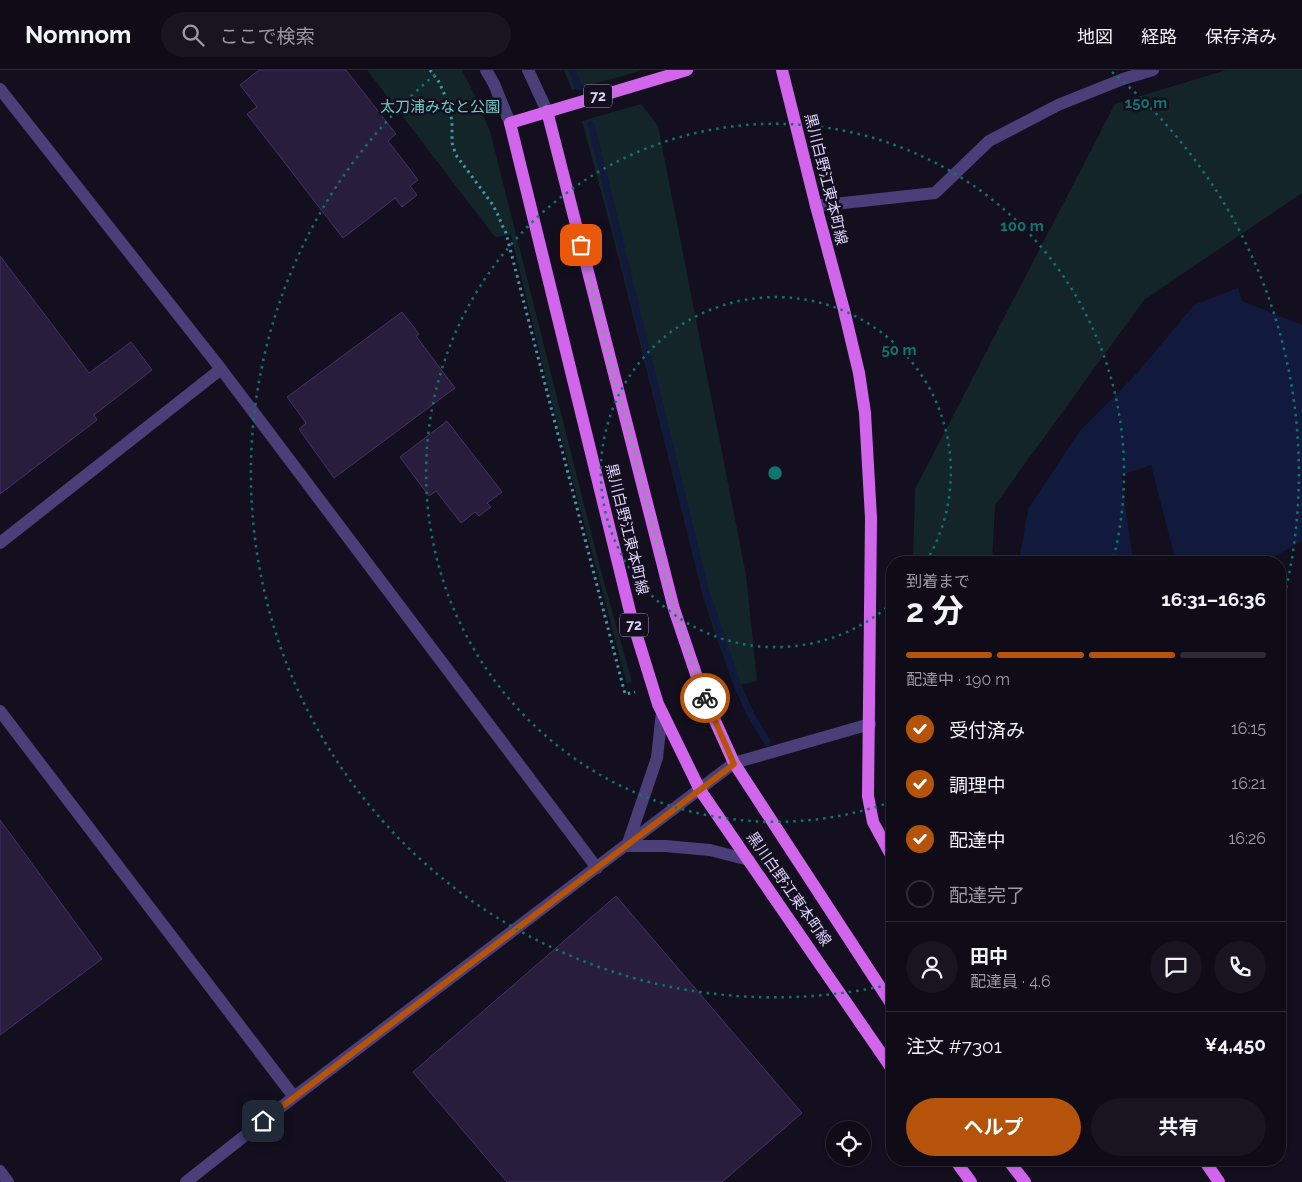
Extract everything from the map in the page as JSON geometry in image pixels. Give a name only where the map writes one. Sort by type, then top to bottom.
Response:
[{"type":"main road","name":"72","points":[[510,123],[687,70]]},
{"type":"main road","name":"黒川白野江東本町線","points":[[782,70],[844,310],[865,413],[871,518],[868,796],[873,822],[886,846]]},
{"type":"main road","name":"黒川白野江東本町線","points":[[547,111],[674,609],[702,692],[734,764],[886,996]]},
{"type":"main road","name":"黒川白野江東本町線","points":[[510,123],[632,620],[662,712],[700,790],[886,1060]]},
{"type":"main road","points":[[959,1166],[971,1182]]},
{"type":"main road","points":[[1013,1166],[1025,1182]]},
{"type":"main road","points":[[1208,1166],[1219,1182]]},
{"type":"street","points":[[486,70],[494,84],[510,123]]},
{"type":"street","points":[[528,70],[547,111]]},
{"type":"street","points":[[816,206],[935,193],[989,141],[1058,105],[1123,79],[1153,70]]},
{"type":"street","points":[[0,89],[220,369],[597,868]]},
{"type":"street","points":[[0,543],[220,369]]},
{"type":"street","points":[[0,711],[294,1097]]},
{"type":"street","points":[[627,846],[657,758],[662,712]]},
{"type":"street","points":[[186,1182],[294,1097],[734,764],[870,724]]},
{"type":"street","points":[[627,846],[665,846],[710,850],[749,860]]},
{"type":"street","points":[[0,1171],[8,1182]]},
{"type":"path","points":[[430,70],[439,82],[447,100],[452,121],[452,143],[456,155],[493,204],[506,233],[626,694],[653,687]]},
{"type":"green space","name":"太刀浦みなと公園","points":[[367,70],[462,70],[475,96],[490,131],[599,564],[632,682],[627,684],[552,403],[511,235],[495,237]]},
{"type":"green space","points":[[564,70],[639,70],[640,71],[572,90]]},
{"type":"green space","points":[[1226,70],[1302,70],[1302,193],[1144,300],[995,505],[992,556],[913,556],[915,489],[1115,104]]},
{"type":"green space","points":[[641,104],[658,126],[746,575],[757,681],[734,686],[703,596],[614,239],[582,121]]},
{"type":"water","points":[[1238,288],[1242,301],[1302,325],[1302,541],[1275,556],[1174,556],[1151,465],[1121,475],[1132,556],[1020,556],[1028,509],[1079,432],[1138,372],[1194,305]]},
{"type":"building","points":[[259,70],[346,70],[396,134],[388,141],[418,180],[410,186],[417,195],[402,207],[395,198],[343,238],[247,114],[257,107],[240,85]]},
{"type":"building","points":[[0,256],[89,373],[131,342],[152,370],[94,415],[97,420],[0,494]]},
{"type":"building","points":[[402,312],[419,334],[416,336],[455,388],[334,478],[299,429],[306,423],[287,397]]},
{"type":"building","points":[[447,421],[502,492],[487,503],[491,507],[479,516],[475,512],[461,523],[436,491],[429,496],[400,457]]},
{"type":"building","points":[[0,820],[102,959],[0,1035]]},
{"type":"building","points":[[616,896],[802,1113],[722,1182],[507,1182],[413,1072]]},
{"type":"waterway","points":[[572,70],[579,87]]},
{"type":"waterway","points":[[591,124],[705,589],[739,689],[751,715],[767,742]]},
{"type":"way so far","points":[[581,245],[674,609],[705,698]]},
{"type":"route","points":[[263,1121],[734,764],[705,698]]}]
